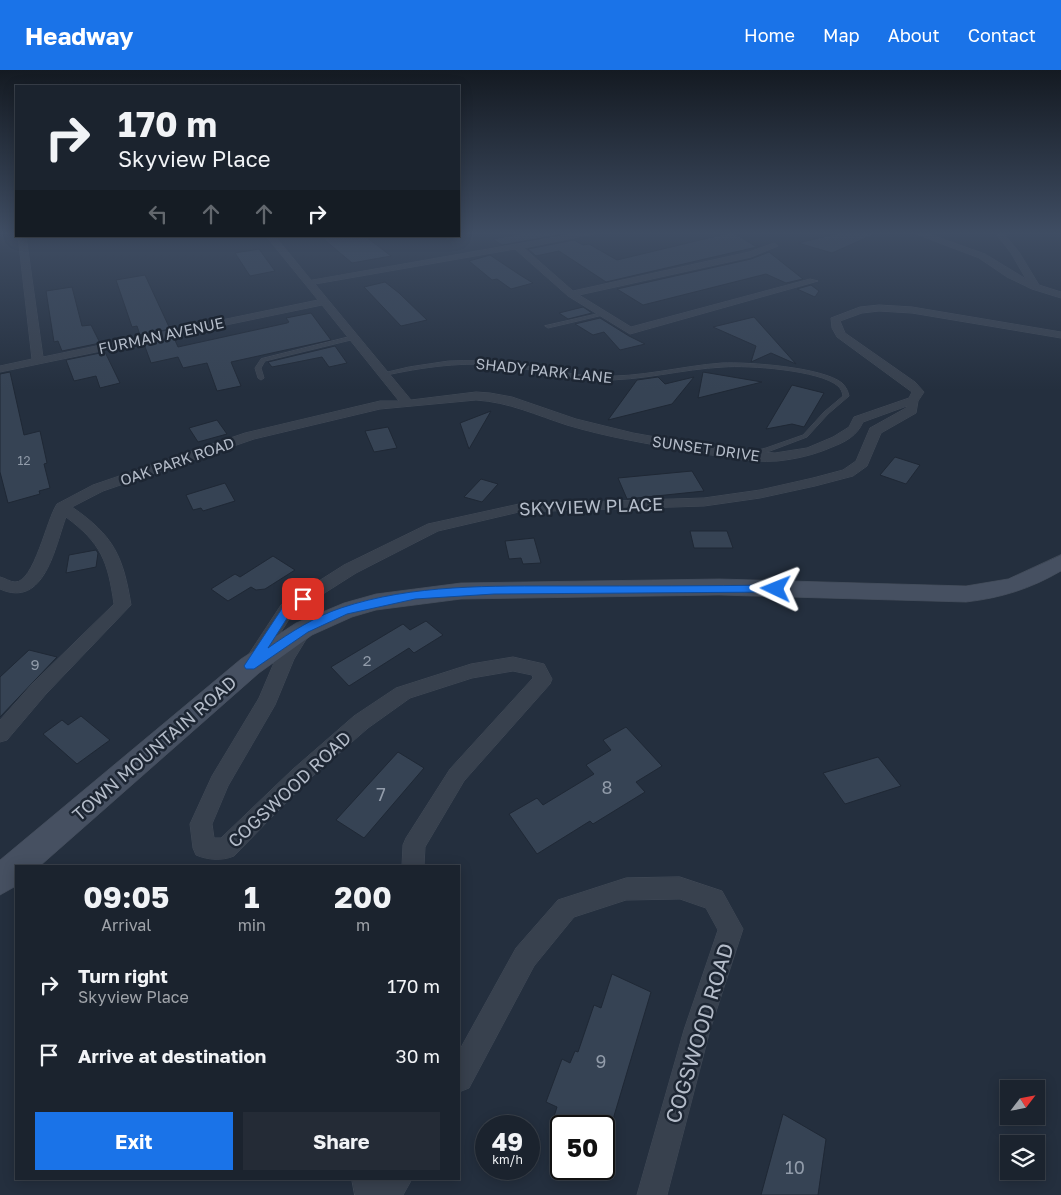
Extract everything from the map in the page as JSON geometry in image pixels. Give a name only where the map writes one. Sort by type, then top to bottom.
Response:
[{"type":"main road","name":"TOWN MOUNTAIN ROAD","points":[[17,865],[250,666],[303,630],[344,611],[376,602],[461,591],[719,588],[966,594],[996,591],[1018,586],[1061,562]]},
{"type":"main road","name":"TOWN MOUNTAIN ROAD","points":[[0,880],[15,867]]},
{"type":"street","points":[[30,284],[38,361]]},
{"type":"street","points":[[308,284],[408,404]]},
{"type":"street","points":[[561,284],[571,294],[630,331],[800,284]]},
{"type":"street","points":[[571,294],[614,284]]},
{"type":"street","points":[[1030,284],[1061,295]]},
{"type":"street","name":"FURMAN AVENUE","points":[[0,369],[322,302]]},
{"type":"street","points":[[896,309],[949,322],[1026,334],[1061,344]]},
{"type":"street","points":[[913,400],[918,392],[911,384],[841,335],[835,320],[860,310],[896,309],[1061,336]]},
{"type":"street","name":"SUNSET DRIVE","points":[[408,404],[476,396],[490,397],[508,400],[572,422],[633,437],[722,453],[775,457],[810,452],[838,440],[854,429],[858,420],[878,411],[913,400]]},
{"type":"street","name":"SKYVIEW PLACE","points":[[250,666],[287,609],[350,568],[433,527],[519,508],[704,502],[760,494],[848,474],[862,463],[875,431],[912,410],[913,400]]},
{"type":"street","name":"OAK PARK ROAD","points":[[62,507],[98,488],[250,436],[380,405],[408,404]]},
{"type":"street","points":[[0,582],[14,588],[26,584],[36,575],[62,507],[90,526],[106,550],[117,568],[123,605],[39,689],[0,734]]},
{"type":"street","name":"COGSWOOD ROAD","points":[[303,630],[285,658],[268,700],[219,782],[201,824],[204,848],[226,849],[299,776],[361,722],[402,693],[471,671],[513,664],[538,669],[543,679],[457,775],[414,845],[413,865]]},
{"type":"street","name":"COGSWOOD ROAD","points":[[460,1076],[526,958],[566,908],[626,889],[680,888],[714,899],[731,929],[697,1030],[652,1195]]},
{"type":"street","points":[[367,1180],[368,1190],[393,1184],[396,1180]]},
{"type":"lane","points":[[548,326],[601,314]]},
{"type":"lane","points":[[261,378],[258,368],[263,360],[352,338]]},
{"type":"lane","name":"SHADY PARK LANE","points":[[382,374],[403,369],[469,362],[490,363],[556,374],[614,378],[726,365],[821,376],[845,388],[846,396],[804,436],[768,450],[745,454]]},
{"type":"building","points":[[118,284],[149,284],[170,329],[140,335],[137,326],[132,327]]},
{"type":"building","points":[[388,284],[427,320],[401,326],[364,287]]},
{"type":"building","points":[[505,284],[528,284],[511,289]]},
{"type":"building","points":[[637,284],[724,284],[643,305],[617,289]]},
{"type":"building","points":[[811,285],[819,291],[815,297],[797,289]]},
{"type":"building","points":[[72,287],[82,326],[91,325],[100,343],[62,351],[58,341],[54,342],[46,291]]},
{"type":"building","points":[[583,307],[592,313],[568,319],[559,313]]},
{"type":"building","points":[[311,313],[331,340],[231,362],[241,386],[217,391],[207,363],[183,368],[178,357],[151,363],[144,344],[174,338],[178,347],[287,323],[289,322],[286,318]]},
{"type":"building","points":[[754,317],[796,364],[771,353],[751,362],[756,346],[713,327]]},
{"type":"building","points":[[600,318],[645,344],[620,350],[604,332],[593,335],[575,324]]},
{"type":"building","points":[[335,346],[347,363],[329,367],[322,357],[272,367],[268,362]]},
{"type":"building","points":[[105,352],[120,383],[100,388],[96,376],[74,381],[66,360]]},
{"type":"building","points":[[10,372],[24,435],[40,431],[47,463],[44,464],[50,488],[39,491],[40,494],[8,503],[0,472],[0,374]]},
{"type":"building","points":[[703,372],[762,382],[698,398]]},
{"type":"building","points":[[658,377],[665,384],[694,377],[672,404],[608,420],[637,380]]},
{"type":"building","points":[[792,385],[824,393],[804,427],[792,424],[766,429]]},
{"type":"building","points":[[491,411],[469,449],[460,423]]},
{"type":"building","points":[[217,420],[227,434],[198,442],[189,428]]},
{"type":"building","points":[[388,427],[397,448],[374,452],[365,431]]},
{"type":"building","points":[[895,457],[920,465],[906,484],[880,475]]},
{"type":"building","points":[[692,471],[704,491],[627,499],[618,478]]},
{"type":"building","points":[[481,479],[498,484],[482,502],[464,497]]},
{"type":"building","points":[[225,483],[235,501],[203,511],[201,508],[193,510],[186,495]]},
{"type":"building","points":[[690,531],[727,531],[733,548],[694,548]]},
{"type":"building","points":[[534,538],[541,563],[523,564],[521,558],[509,559],[505,541]]},
{"type":"building","points":[[96,550],[98,553],[96,567],[66,573],[69,555]]},
{"type":"building","points":[[273,556],[295,570],[265,589],[256,590],[251,587],[228,601],[211,589],[235,574],[240,577]]},
{"type":"building","points":[[426,621],[443,635],[414,653],[409,648],[349,686],[331,667],[403,624],[410,630]]},
{"type":"building","points":[[29,650],[57,657],[0,717],[0,677]]},
{"type":"building","points":[[81,716],[110,740],[77,764],[43,734],[62,720],[68,725]]},
{"type":"building","points":[[626,727],[662,766],[636,782],[645,792],[593,824],[590,821],[537,854],[509,814],[537,798],[543,805],[594,774],[586,765],[611,750],[603,740]]},
{"type":"building","points":[[398,752],[424,768],[364,838],[336,820]]},
{"type":"building","points":[[878,757],[901,786],[845,804],[823,773]]},
{"type":"building","points":[[612,974],[651,992],[614,1115],[554,1115],[557,1107],[546,1102],[562,1059],[570,1063],[575,1051],[578,1052],[594,1005],[601,1008]]},
{"type":"building","points":[[783,1114],[826,1139],[818,1195],[761,1195]]},
{"type":"route","points":[[303,599],[287,609],[250,666],[304,629],[344,611],[376,602],[415,596],[461,591],[494,590],[776,589]]}]
